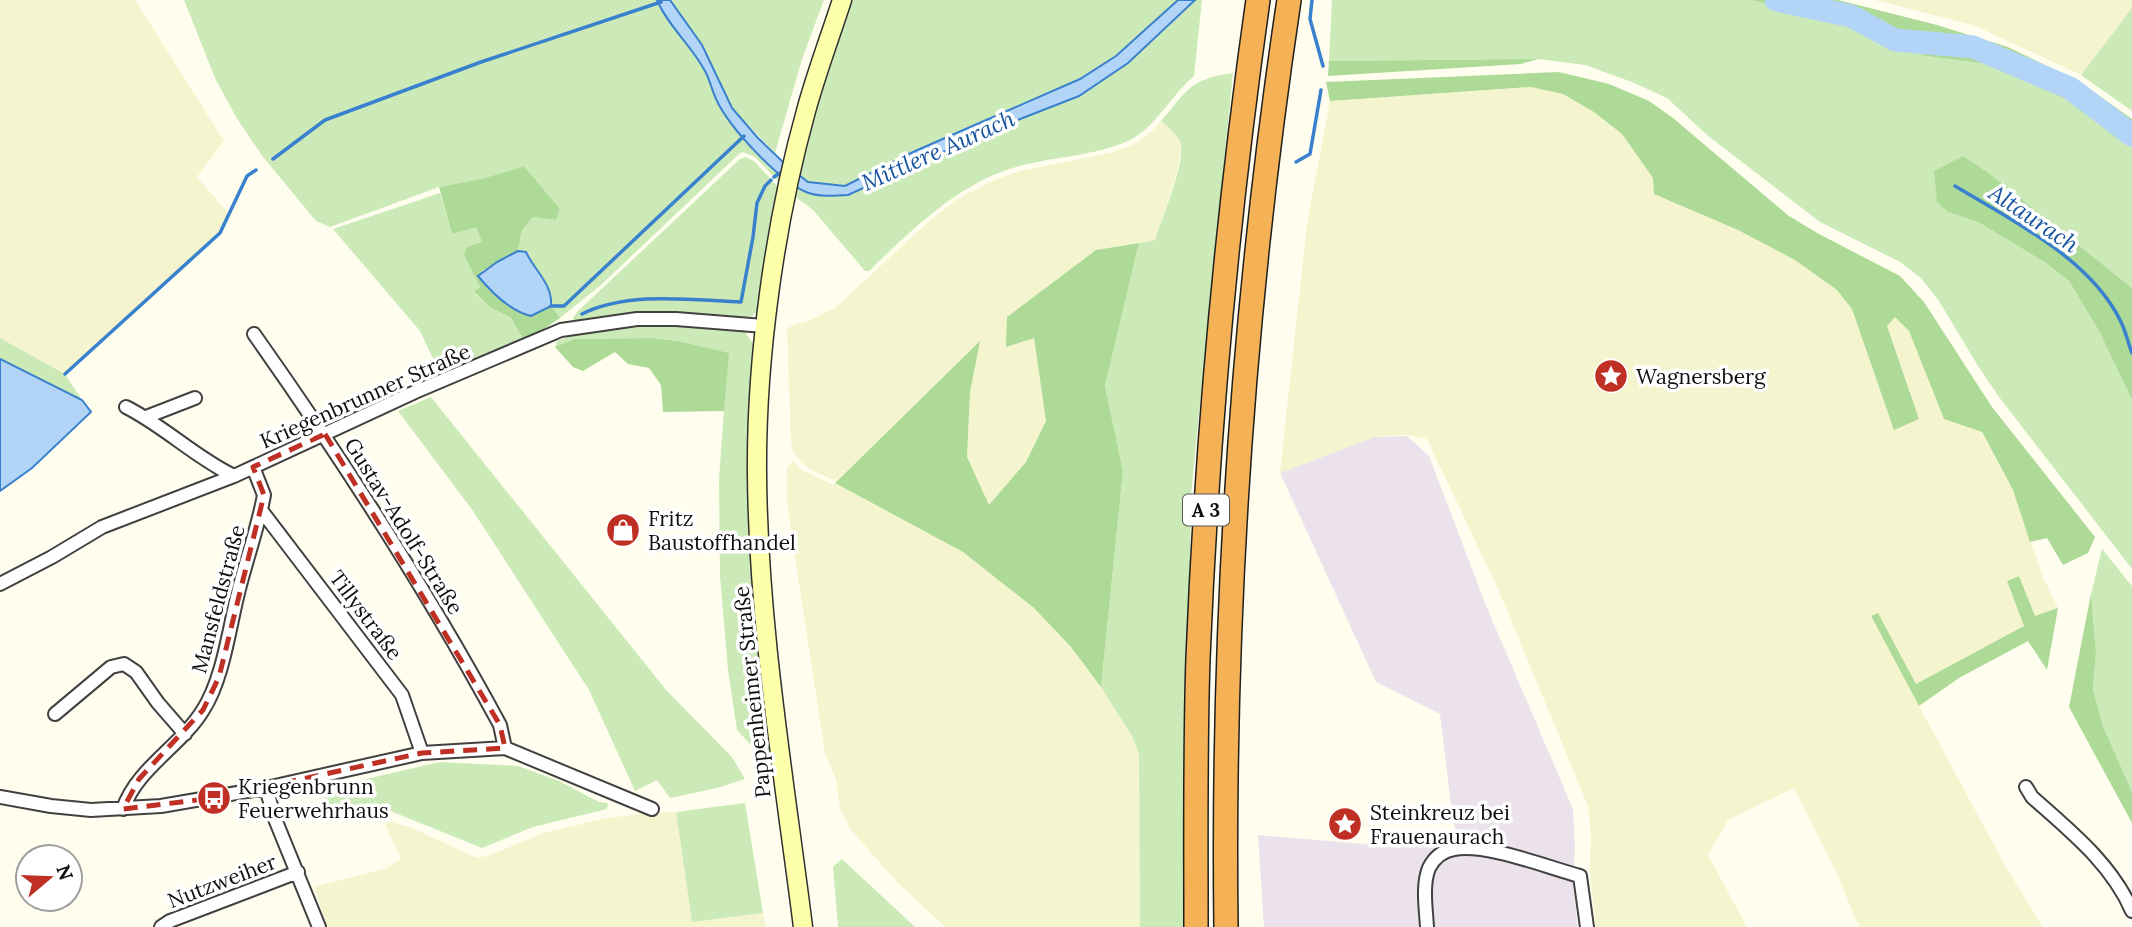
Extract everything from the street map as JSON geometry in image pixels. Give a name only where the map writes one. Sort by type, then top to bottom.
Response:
[{"type":"highway","name":"A 3","points":[[1196,927],[1198,659],[1208,481],[1223,285],[1258,0]]},
{"type":"highway","name":"A 3","points":[[1226,927],[1229,650],[1237,486],[1258,247],[1289,0]]},
{"type":"street","name":"Pappenheimer Straße","points":[[803,927],[767,646],[757,471],[765,326],[784,206],[806,111],[842,0]]},
{"type":"street","name":"Kriegenbrunner Straße","points":[[0,584],[102,527],[234,477],[415,392],[561,330],[637,319],[676,319],[765,326]]},
{"type":"street","name":"Gustav-Adolf-Straße","points":[[254,334],[325,434],[414,577],[500,725],[505,748]]},
{"type":"street","points":[[146,417],[195,398]]},
{"type":"street","points":[[125,408],[146,417],[234,477]]},
{"type":"street","name":"Mansfeldstraße","points":[[123,809],[139,779],[185,734],[203,710],[219,677],[264,495],[253,467]]},
{"type":"street","name":"Tillystraße","points":[[261,510],[402,695],[422,753]]},
{"type":"street","points":[[55,713],[111,667],[124,664],[136,672],[185,734]]},
{"type":"street","points":[[0,797],[91,810],[161,806],[266,788],[422,753],[505,748],[652,809]]},
{"type":"street","points":[[2026,787],[2032,797],[2092,851],[2111,874],[2132,911]]},
{"type":"street","points":[[266,788],[275,819],[319,927]]},
{"type":"street","points":[[1427,927],[1428,870],[1434,859],[1445,851],[1454,849],[1507,855],[1580,876],[1587,927]]},
{"type":"street","name":"Nutzweiher","points":[[161,927],[170,921],[298,872]]},
{"type":"highlighted area","points":[[325,434],[500,725],[505,748],[422,753],[214,798],[123,809],[139,779],[203,710],[219,677],[264,495],[253,467]]},
{"type":"shaded area","points":[[1407,436],[1429,456],[1487,608],[1573,809],[1573,887],[1578,927],[1264,927],[1258,835],[1389,846],[1458,840],[1453,821],[1440,714],[1376,682],[1280,473],[1374,437]]},
{"type":"green space","points":[[0,0],[135,0],[224,141],[197,177],[230,215],[220,233],[65,374],[0,338]]},
{"type":"green space","points":[[184,0],[657,0],[705,71],[717,101],[732,126],[783,176],[781,184],[755,157],[743,152],[739,154],[602,284],[560,318],[551,306],[549,291],[543,278],[526,252],[518,251],[522,230],[533,217],[556,220],[560,209],[524,166],[485,178],[439,187],[330,227],[316,221],[263,157],[236,117],[215,78]]},
{"type":"green space","points":[[670,0],[824,0],[802,59],[775,153],[732,108]]},
{"type":"green space","points":[[850,0],[1178,0],[1116,56],[1080,79],[913,152],[845,186],[808,182],[798,176],[829,59]]},
{"type":"green space","points":[[1195,0],[1202,0],[1194,76],[1148,127],[1117,146],[1030,163],[974,185],[936,210],[869,271],[865,271],[813,210],[793,195],[795,186],[820,195],[848,195],[987,132],[1079,95],[1128,63]]},
{"type":"green space","points":[[1332,0],[1751,0],[1850,24],[1888,46],[1926,56],[2000,66],[2081,107],[2132,147],[2132,288],[1989,173],[1963,156],[1948,212],[1980,223],[2046,263],[2069,281],[2099,331],[2132,400],[2132,569],[1999,397],[1939,301],[1921,278],[1900,262],[1820,222],[1707,135],[1667,98],[1585,65],[1538,59],[1329,61]]},
{"type":"green space","points":[[1751,0],[1838,0],[1937,25],[2008,47],[2080,82],[2132,119],[2132,147],[2081,107],[2000,66],[1926,56],[1888,46],[1850,24]]},
{"type":"green space","points":[[1874,0],[2132,0],[2132,8],[2081,75],[1973,25]]},
{"type":"green space","points":[[2132,8],[2132,111],[2081,75]]},
{"type":"green space","points":[[1538,59],[1521,64],[1328,76],[1329,61]]},
{"type":"green space","points":[[1559,72],[1609,84],[1649,101],[1789,216],[1900,276],[1924,302],[1992,407],[2095,537],[2088,553],[2063,565],[2047,538],[2030,542],[2013,490],[1982,432],[1944,419],[1909,331],[1895,317],[1887,326],[1919,419],[1894,430],[1852,309],[1837,290],[1795,260],[1738,230],[1654,194],[1653,178],[1622,134],[1594,112],[1563,94],[1531,87],[1330,101],[1326,82]]},
{"type":"green space","points":[[1233,73],[1191,495],[1187,927],[1140,927],[1139,754],[1132,736],[1101,687],[1123,471],[1105,386],[1139,243],[1155,240],[1179,168],[1179,139],[1161,121],[1190,88],[1207,79]]},
{"type":"green space","points":[[1532,87],[1563,94],[1594,112],[1622,134],[1653,178],[1655,194],[1738,230],[1795,260],[1837,290],[1852,308],[1863,339],[1919,418],[1887,326],[1895,317],[1909,331],[1944,419],[1981,432],[2013,490],[2043,577],[2058,608],[2035,617],[2019,576],[2007,580],[2024,626],[1916,684],[1878,613],[1871,617],[2007,869],[2043,927],[1859,927],[1836,871],[1794,788],[1728,820],[1708,855],[1747,927],[1596,927],[1590,873],[1591,835],[1588,806],[1499,591],[1427,439],[1407,435],[1374,437],[1280,473],[1307,224],[1330,101]]},
{"type":"green space","points":[[1161,121],[1175,133],[1181,147],[1177,173],[1155,240],[1096,250],[1034,338],[1046,421],[1026,462],[989,505],[967,458],[970,392],[979,342],[836,481],[811,470],[800,461],[793,452],[791,441],[787,330],[791,326],[835,308],[927,223],[956,200],[994,180],[1020,171],[1110,153],[1133,145]]},
{"type":"green space","points":[[1963,156],[1989,173],[2132,288],[2132,400],[2099,331],[2069,281],[2046,263],[1980,223],[1948,212],[1937,202],[1934,171]]},
{"type":"green space","points":[[746,157],[754,161],[780,189],[758,310],[752,316],[741,320],[636,312],[574,322],[573,318],[577,312],[740,159]]},
{"type":"green space","points":[[524,166],[560,209],[556,220],[533,217],[522,230],[518,251],[482,271],[494,294],[502,301],[530,311],[551,306],[560,318],[527,340],[523,339],[511,318],[490,307],[474,292],[480,287],[464,255],[467,247],[482,242],[476,227],[452,234],[439,187],[485,178]]},
{"type":"green space","points":[[440,193],[452,234],[476,226],[482,242],[467,247],[480,288],[474,293],[490,307],[511,318],[523,339],[453,372],[438,369],[420,331],[333,229]]},
{"type":"green space","points":[[1139,243],[1105,386],[1123,471],[1101,687],[1071,647],[1034,608],[963,552],[835,483],[980,341],[970,392],[967,457],[989,505],[1026,462],[1046,421],[1034,338],[1006,347],[1007,317],[1096,250]]},
{"type":"green space","points":[[658,323],[745,332],[756,348],[774,770],[737,730],[728,670],[720,576],[719,480],[728,353],[652,338],[574,339],[555,347],[557,341],[582,333]]},
{"type":"green space","points":[[0,338],[65,374],[82,400],[0,359]]},
{"type":"green space","points":[[652,338],[729,353],[724,411],[663,412],[661,385],[649,368],[628,364],[615,352],[583,371],[573,367],[555,347],[574,339]]},
{"type":"green space","points":[[431,397],[667,691],[732,757],[745,779],[670,798],[657,780],[635,791],[589,690],[473,511],[398,411]]},
{"type":"green space","points":[[793,461],[802,470],[833,485],[835,483],[963,552],[1034,608],[1071,647],[1101,687],[1132,736],[1139,754],[1140,927],[945,927],[896,881],[850,829],[840,808],[836,780],[825,753],[787,501],[787,467]]},
{"type":"green space","points":[[2102,549],[2132,586],[2132,792],[2103,726],[2093,689],[2096,652],[2091,594]]},
{"type":"green space","points":[[2019,576],[2035,616],[2058,608],[2047,670],[2028,641],[1959,678],[1919,706],[1871,616],[1878,613],[1916,684],[2024,626],[2007,581]]},
{"type":"green space","points":[[2091,594],[2096,652],[2093,689],[2103,726],[2132,792],[2132,823],[2069,707]]},
{"type":"green space","points":[[440,762],[518,766],[559,781],[599,802],[608,803],[607,809],[533,827],[482,848],[378,806],[326,807],[323,789]]},
{"type":"green space","points":[[745,803],[763,913],[692,922],[676,812]]},
{"type":"green space","points":[[676,812],[692,922],[763,913],[766,927],[327,927],[314,887],[387,868],[401,859],[385,824],[389,821],[412,828],[477,858],[491,855],[543,833],[607,818]]},
{"type":"green space","points":[[842,859],[915,927],[838,927],[833,867]]},
{"type":"water","points":[[657,0],[670,0],[702,45],[732,108],[757,137],[808,182],[845,186],[913,152],[1080,79],[1116,56],[1178,0],[1195,0],[1128,63],[1079,96],[987,132],[848,195],[832,196],[811,194],[795,186],[769,165],[743,138],[723,112],[700,62],[667,19]]},
{"type":"water","points":[[518,251],[526,252],[546,284],[551,298],[551,306],[531,316],[523,314],[502,300],[478,276]]},
{"type":"water","points":[[0,359],[82,400],[91,412],[32,468],[0,491]]},
{"type":"waterway","points":[[1312,0],[1310,19],[1323,66]]},
{"type":"waterway","name":"Mittlere Aurach","points":[[1776,0],[1851,16],[1895,40],[1973,47],[2070,88],[2132,135]]},
{"type":"waterway","points":[[273,159],[325,120],[481,62],[661,2]]},
{"type":"waterway","points":[[1296,162],[1310,154],[1321,90]]},
{"type":"waterway","points":[[551,306],[564,306],[744,136]]},
{"type":"waterway","points":[[65,374],[220,233],[247,176],[256,170]]},
{"type":"waterway","points":[[774,177],[780,173]]},
{"type":"waterway","points":[[582,314],[620,302],[640,300],[741,302],[757,203],[771,180]]},
{"type":"waterway","name":"Altaurach","points":[[1955,186],[2025,228],[2091,279],[2121,322],[2132,353]]},
{"type":"place","name":"Wagnersberg","points":[[1611,376]]},
{"type":"place","name":"Fritz Baustoffhandel","points":[[623,530]]},
{"type":"place","name":"Kriegenbrunn Feuerwehrhaus","points":[[214,798]]},
{"type":"place","name":"Steinkreuz bei Frauenaurach","points":[[1345,824]]}]
